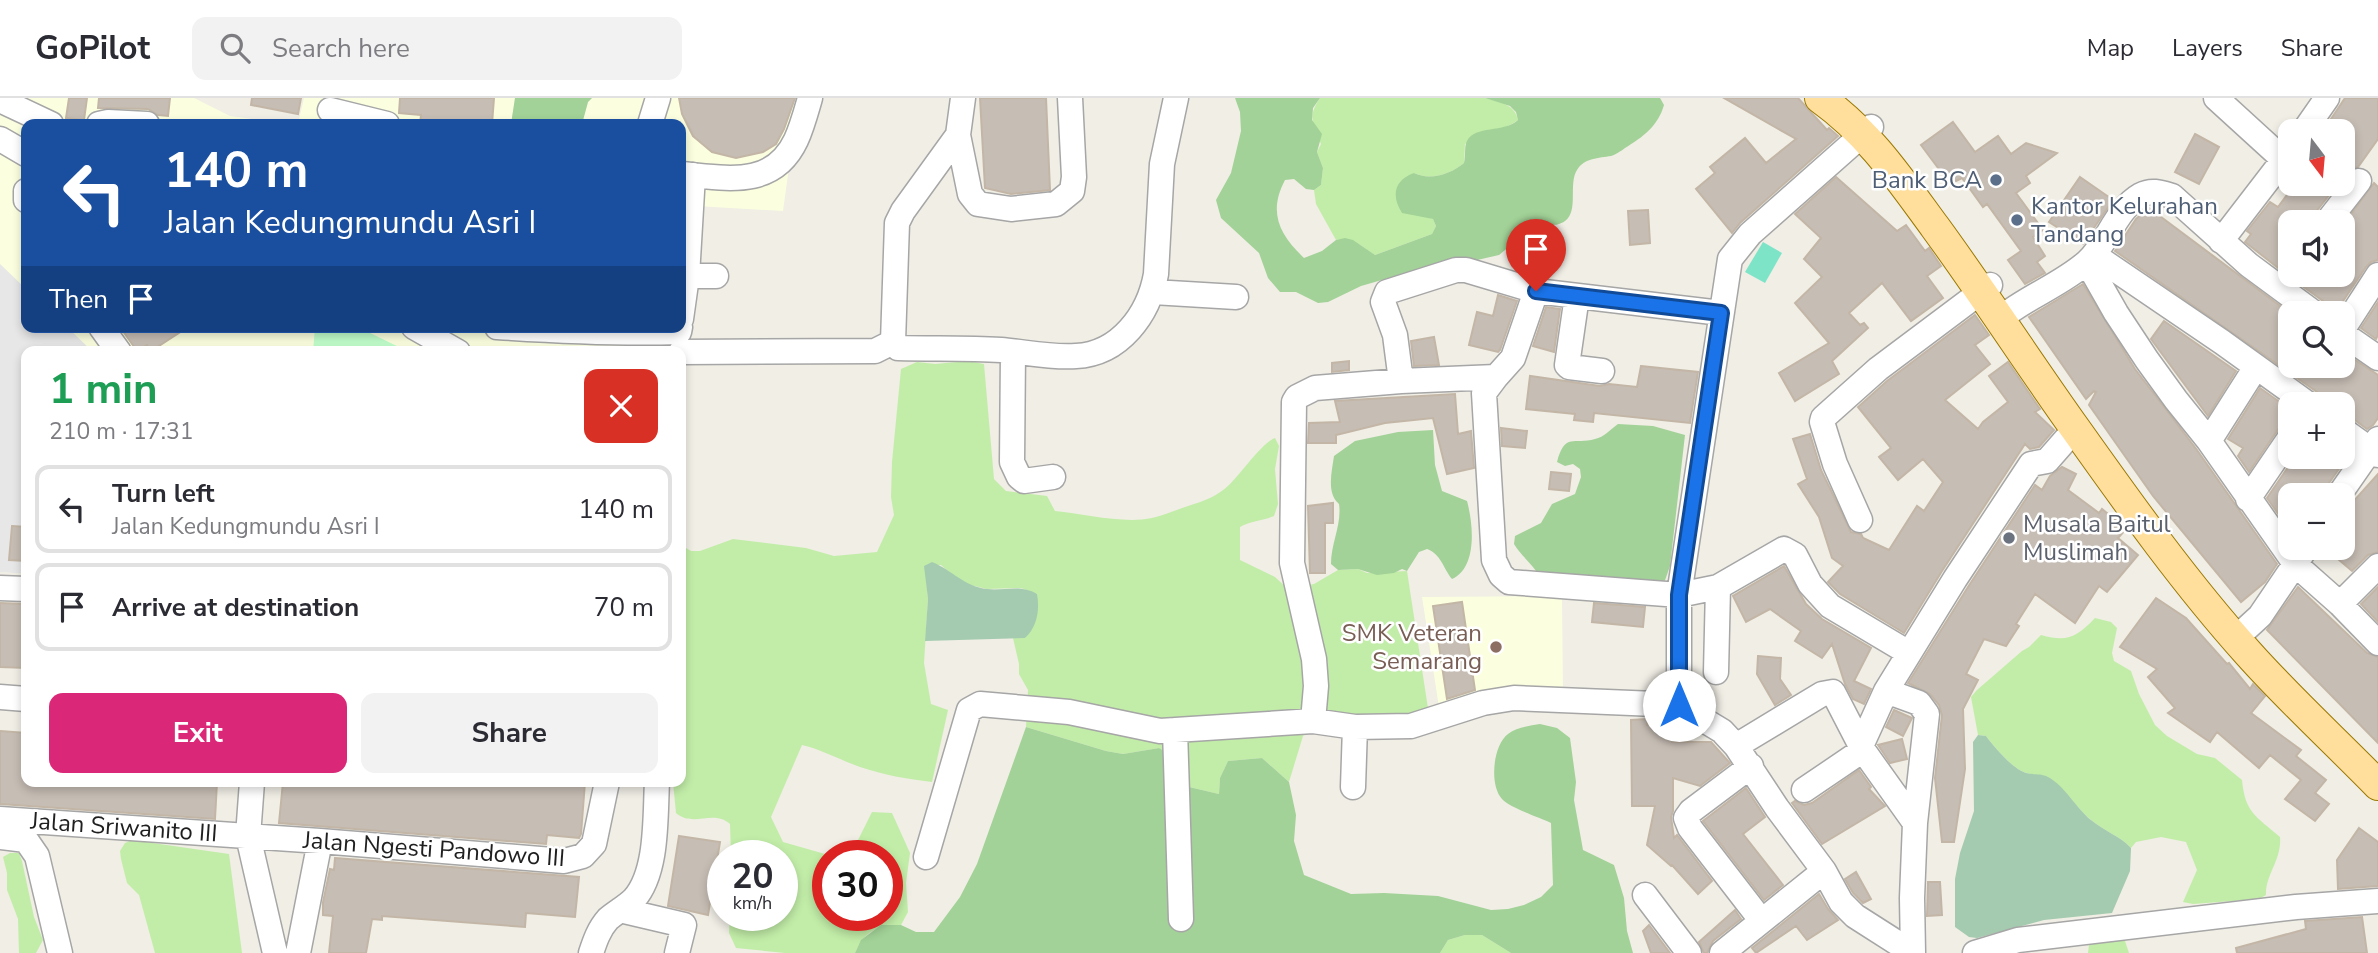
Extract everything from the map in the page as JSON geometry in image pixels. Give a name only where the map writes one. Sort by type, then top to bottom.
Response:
[{"type":"main road","points":[[1832,100],[1867,130],[2146,498],[2243,633],[2247,652],[2378,785]]},
{"type":"main road","points":[[2012,322],[2075,429],[2173,562],[2243,633],[2378,758]]},
{"type":"street","points":[[652,119],[658,98]]},
{"type":"street","points":[[686,285],[687,175],[750,177],[768,172],[783,162],[796,140],[810,98]]},
{"type":"street","points":[[964,98],[958,135],[970,194],[978,204],[1011,209],[1056,204],[1072,191],[1074,177],[1070,98]]},
{"type":"street","points":[[958,135],[897,223],[893,342],[898,348],[1077,356],[1108,347],[1136,325],[1153,292],[1162,164],[1176,98]]},
{"type":"street","points":[[2216,98],[2278,148]]},
{"type":"street","points":[[2312,119],[2327,98]]},
{"type":"street","points":[[0,100],[40,119]]},
{"type":"street","points":[[324,111],[363,119]]},
{"type":"street","points":[[1679,705],[1679,595],[1730,259],[1740,245],[1867,130]]},
{"type":"street","points":[[0,139],[21,151]]},
{"type":"street","points":[[2221,241],[2278,167]]},
{"type":"street","points":[[2336,210],[2358,181]]},
{"type":"street","points":[[2012,322],[2091,258],[2118,218],[2133,200],[2145,192],[2158,191],[2172,197],[2249,265],[2278,277]]},
{"type":"street","points":[[2091,258],[2291,392]]},
{"type":"street","points":[[2091,258],[2116,313],[2147,360],[2209,441],[2248,499],[2278,531]]},
{"type":"street","points":[[1401,381],[1395,335],[1383,302],[1387,292],[1456,270],[1465,270],[1536,291],[1721,313]]},
{"type":"street","points":[[2355,312],[2378,275]]},
{"type":"street","points":[[687,276],[716,276]]},
{"type":"street","points":[[2292,287],[2304,301]]},
{"type":"street","points":[[1860,520],[1835,464],[1823,418],[1878,369],[1986,288]]},
{"type":"street","points":[[1536,291],[1513,358],[1484,393],[1494,560],[1501,575],[1509,582],[1679,595],[1718,587],[1783,549],[1795,555],[1810,584],[1830,606],[1909,653]]},
{"type":"street","points":[[1153,292],[1236,297]]},
{"type":"street","points":[[1577,296],[1567,365],[1602,371]]},
{"type":"street","points":[[425,333],[447,346]]},
{"type":"street","points":[[536,333],[595,342],[626,342],[680,336],[875,351],[893,342]]},
{"type":"street","points":[[2355,340],[2378,358]]},
{"type":"street","points":[[1013,352],[1012,462],[1024,481],[1053,477]]},
{"type":"street","points":[[2209,441],[2256,367]]},
{"type":"street","points":[[1313,721],[1316,686],[1314,659],[1292,562],[1294,402],[1297,397],[1315,388],[1496,377]]},
{"type":"street","points":[[1804,790],[1862,748],[1886,691],[2031,464],[2047,461],[2075,429]]},
{"type":"street","points":[[2348,483],[2375,448],[2355,437]]},
{"type":"street","points":[[2248,499],[2278,455]]},
{"type":"street","points":[[2243,633],[2298,560]]},
{"type":"street","points":[[2304,560],[2340,604],[2378,643]]},
{"type":"street","points":[[2340,604],[2378,566]]},
{"type":"street","points":[[1716,672],[1718,587]]},
{"type":"street","points":[[0,588],[21,589]]},
{"type":"street","points":[[1736,746],[1830,691],[1835,694],[1862,748],[1914,823]]},
{"type":"street","points":[[1886,691],[1919,703],[1927,714],[1914,823],[1913,953]]},
{"type":"street","points":[[0,696],[21,698]]},
{"type":"street","points":[[926,857],[969,710],[973,706],[989,704],[1069,712],[1142,729],[1175,730],[1313,721],[1355,727],[1410,726],[1483,703],[1514,698],[1679,705],[1722,731],[1736,746],[1777,808],[1824,871],[1842,902],[1855,916],[1913,953]]},
{"type":"street","points":[[1353,787],[1355,727]]},
{"type":"street","points":[[1175,730],[1181,919]]},
{"type":"street","points":[[1751,766],[1691,810],[1686,818],[1690,828],[1762,920]]},
{"type":"street","points":[[252,787],[248,835],[275,953]]},
{"type":"street","name":"Jalan Ngesti Pandowo III","points":[[248,835],[551,861],[574,860],[583,856],[594,844],[606,787]]},
{"type":"street","points":[[591,953],[599,930],[634,898],[644,882],[653,851],[657,787]]},
{"type":"street","name":"Jalan Sriwanito III","points":[[0,818],[248,835]]},
{"type":"street","points":[[0,836],[26,840],[37,856],[60,953]]},
{"type":"street","points":[[298,953],[320,841]]},
{"type":"street","points":[[1722,953],[1824,871]]},
{"type":"street","points":[[1645,895],[1689,953]]},
{"type":"street","points":[[1975,953],[2018,940],[2296,907],[2378,901]]},
{"type":"street","points":[[620,910],[684,925],[677,953]]},
{"type":"shaded area","points":[[0,98],[194,98],[230,116],[252,119],[21,119],[21,333],[683,333],[682,346],[21,346],[21,574],[0,572]]},
{"type":"shaded area","points":[[304,98],[515,98],[512,119],[299,119]]},
{"type":"shaded area","points":[[592,98],[814,98],[791,153],[783,211],[696,206],[686,303],[686,119],[583,119],[588,102]]},
{"type":"shaded area","points":[[0,264],[21,284],[21,333],[73,333],[87,346],[21,346],[21,574],[0,572]]},
{"type":"shaded area","points":[[932,562],[979,588],[1019,589],[1037,594],[1037,618],[1029,634],[1025,638],[925,641],[928,599],[924,566]]},
{"type":"shaded area","name":"SMK Veteran Semarang","points":[[1562,596],[1563,698],[1440,714],[1422,597]]},
{"type":"shaded area","points":[[1978,735],[1986,736],[2004,757],[2021,771],[2045,776],[2054,781],[2091,820],[2131,848],[2130,871],[2112,913],[2044,920],[1977,938],[1969,937],[1955,927],[1955,879],[1960,853],[1974,811],[1973,742]]},
{"type":"green space","points":[[515,98],[592,98],[588,102],[583,119],[512,119]]},
{"type":"green space","points":[[1235,98],[1320,98],[1313,108],[1312,120],[1322,134],[1317,152],[1323,168],[1321,185],[1314,190],[1306,189],[1294,179],[1285,180],[1277,202],[1283,231],[1304,258],[1322,251],[1336,240],[1345,238],[1353,240],[1375,255],[1432,234],[1436,226],[1433,219],[1402,213],[1396,201],[1396,189],[1402,180],[1414,173],[1433,176],[1453,170],[1464,163],[1466,143],[1471,136],[1505,127],[1518,120],[1516,112],[1510,106],[1485,98],[1660,98],[1664,105],[1654,125],[1638,140],[1614,155],[1592,159],[1580,166],[1574,176],[1572,211],[1565,221],[1536,227],[1513,236],[1511,245],[1499,255],[1413,271],[1361,286],[1328,302],[1318,303],[1296,292],[1280,292],[1268,278],[1259,253],[1221,218],[1216,200],[1231,173],[1241,131],[1240,112]]},
{"type":"green space","points":[[1320,98],[1485,98],[1510,107],[1518,120],[1465,144],[1464,163],[1453,170],[1433,176],[1414,173],[1424,216],[1433,219],[1436,226],[1432,234],[1375,255],[1352,241],[1336,240],[1316,204],[1314,190],[1321,185],[1323,168],[1317,152],[1321,144],[1312,116]]},
{"type":"green space","points":[[1763,242],[1782,253],[1765,283],[1745,272]]},
{"type":"green space","points":[[315,333],[370,333],[397,346],[313,346]]},
{"type":"green space","points":[[968,361],[984,364],[994,479],[1006,491],[1047,496],[1055,511],[1129,520],[1166,514],[1221,492],[1265,445],[1275,438],[1279,446],[1275,469],[1278,504],[1274,516],[1240,527],[1240,560],[1275,577],[1288,589],[1314,584],[1338,570],[1358,569],[1367,573],[1407,571],[1429,715],[1320,717],[1303,736],[1289,782],[1262,758],[1228,761],[1220,778],[1219,794],[1189,787],[1159,748],[1123,754],[1026,727],[1028,690],[1019,674],[1013,638],[1025,638],[1036,619],[1037,594],[1021,588],[987,589],[970,585],[941,565],[925,566],[928,599],[924,663],[931,704],[948,710],[932,782],[869,770],[802,745],[771,817],[782,840],[730,840],[730,824],[723,820],[689,819],[676,813],[673,787],[686,787],[686,548],[700,551],[733,539],[806,548],[834,556],[877,552],[894,515],[891,497],[892,462],[901,369],[917,362],[935,364]]},
{"type":"green space","points":[[1618,424],[1653,426],[1685,435],[1670,566],[1663,586],[1582,575],[1540,577],[1514,544],[1515,536],[1541,523],[1552,504],[1575,494],[1581,477],[1580,469],[1573,464],[1565,466],[1557,462],[1563,447],[1567,443],[1598,438]]},
{"type":"green space","points":[[1433,430],[1435,465],[1442,491],[1467,501],[1472,532],[1470,555],[1466,565],[1452,579],[1439,558],[1427,549],[1419,552],[1407,571],[1402,569],[1377,575],[1358,569],[1338,570],[1331,564],[1340,511],[1331,488],[1334,456],[1355,441],[1398,432]]},
{"type":"green space","points":[[2095,618],[2111,622],[2117,628],[2112,653],[2114,661],[2131,671],[2155,725],[2167,736],[2197,754],[2215,758],[2242,780],[2246,800],[2253,813],[2280,837],[2279,853],[2268,881],[2266,895],[2259,899],[2193,904],[2183,902],[2197,870],[2186,842],[2161,837],[2136,842],[2131,848],[2091,820],[2057,785],[2046,778],[2021,771],[2004,757],[1986,736],[1978,735],[1971,697],[1977,690],[2041,635],[2071,637]]},
{"type":"green space","points":[[1540,724],[1557,728],[1570,738],[1576,782],[1574,800],[1583,850],[1614,865],[1624,898],[1627,931],[1633,953],[1511,953],[1482,935],[1465,935],[1448,940],[1440,953],[855,953],[861,940],[873,931],[903,931],[903,926],[916,932],[934,932],[960,897],[977,864],[1026,727],[1123,754],[1159,748],[1173,757],[1189,787],[1219,794],[1220,778],[1228,761],[1262,758],[1289,782],[1296,815],[1294,841],[1304,875],[1351,894],[1438,896],[1491,910],[1524,905],[1541,897],[1553,885],[1551,823],[1506,802],[1498,793],[1495,784],[1494,765],[1499,747],[1508,734],[1519,728]]},
{"type":"green space","points":[[872,812],[892,813],[910,853],[906,883],[908,912],[903,921],[903,840],[858,840]]},
{"type":"green space","points":[[132,840],[229,854],[242,953],[155,953],[139,895],[127,883],[121,859],[120,851],[125,843]]},
{"type":"green space","points":[[798,846],[812,850],[812,931],[873,931],[863,939],[855,953],[785,953],[736,948],[729,933],[798,931]]},
{"type":"green space","points":[[10,853],[19,853],[34,917],[43,940],[36,953],[19,953],[18,919],[7,890],[3,857]]},
{"type":"green space","points":[[1465,935],[1482,935],[1511,953],[1440,953],[1448,940]]},
{"type":"green space","points":[[2125,941],[2129,953],[2088,953],[2089,945]]},
{"type":"building","points":[[69,98],[87,98],[84,119],[66,118]]},
{"type":"building","points":[[99,98],[170,98],[168,116],[158,115],[148,109],[98,108]]},
{"type":"building","points":[[252,98],[301,98],[298,114],[251,105]]},
{"type":"building","points":[[400,98],[494,98],[492,119],[421,119],[421,115],[399,113]]},
{"type":"building","points":[[679,98],[795,98],[776,144],[763,152],[736,158],[712,152],[693,136],[682,114]]},
{"type":"building","points":[[980,98],[1046,98],[1050,190],[1011,194],[985,188]]},
{"type":"building","points":[[1724,98],[1798,98],[1827,130],[1829,128],[1838,136],[1732,233],[1696,189],[1715,173],[1710,167],[1745,138],[1766,163],[1796,139]]},
{"type":"building","points":[[2345,98],[2378,98],[2378,139],[2358,167],[2356,119],[2331,119]]},
{"type":"building","points":[[1953,122],[1975,152],[1998,136],[2011,154],[2026,143],[2057,153],[2026,176],[2030,183],[2016,193],[2043,230],[2033,237],[2045,256],[2037,262],[2045,273],[2025,284],[2008,260],[2021,251],[1987,204],[1983,207],[1962,178],[1950,184],[1921,145]]},
{"type":"building","points":[[2195,134],[2219,147],[2199,184],[2175,172]]},
{"type":"building","points":[[1836,177],[1897,231],[1906,225],[1925,251],[1929,248],[1941,266],[1927,276],[1943,298],[1911,321],[1882,283],[1849,313],[1860,325],[1864,323],[1868,328],[1832,361],[1839,374],[1795,401],[1779,373],[1829,343],[1795,303],[1822,277],[1804,259],[1821,238],[1795,214]]},
{"type":"building","points":[[2080,177],[2113,200],[2083,244],[2049,222]]},
{"type":"building","points":[[2374,183],[2378,187],[2378,260],[2366,267],[2355,283],[2355,210]]},
{"type":"building","points":[[2286,196],[2328,196],[2317,210],[2278,210],[2278,268],[2245,242],[2251,234],[2247,231],[2270,202],[2278,207]]},
{"type":"building","points":[[2149,208],[2278,304],[2278,365],[2115,251],[2136,219]]},
{"type":"building","points":[[1648,210],[1650,243],[1630,245],[1628,211]]},
{"type":"building","points":[[1531,236],[1550,239],[1543,277],[1524,272]]},
{"type":"building","points":[[2083,284],[2135,369],[2197,450],[2277,564],[2265,582],[2241,602],[2153,496],[2089,405],[2096,392],[2086,399],[2029,317]]},
{"type":"building","points":[[2304,287],[2353,287],[2343,301],[2323,301]]},
{"type":"building","points":[[1498,295],[1517,301],[1500,350],[1498,352],[1469,345],[1477,312],[1493,316]]},
{"type":"building","points":[[2378,302],[2378,335],[2376,339],[2361,328]]},
{"type":"building","points":[[1546,307],[1560,309],[1554,352],[1533,346]]},
{"type":"building","points":[[1975,315],[1989,335],[1975,345],[1990,364],[1945,400],[1978,429],[2008,402],[1989,376],[2008,362],[2040,409],[2035,412],[2054,430],[2039,447],[2030,449],[2025,444],[1904,633],[1840,594],[1828,582],[1843,566],[1832,558],[1819,517],[1798,484],[1807,479],[1793,439],[1810,434],[1821,470],[1851,532],[1861,534],[1863,538],[1889,550],[1917,506],[1924,511],[1943,482],[1923,459],[1898,480],[1879,457],[1891,448],[1858,407],[1887,381]]},
{"type":"building","points":[[2164,321],[2236,371],[2208,416],[2151,339]]},
{"type":"building","points":[[124,333],[179,333],[159,346],[133,346]]},
{"type":"building","points":[[1434,337],[1439,365],[1414,366],[1411,341]]},
{"type":"building","points":[[2355,360],[2378,375],[2378,418],[2367,429],[2355,420],[2355,392],[2317,392],[2297,378],[2355,378]]},
{"type":"building","points":[[1349,361],[1349,370],[1332,372],[1332,363]]},
{"type":"building","points":[[1641,366],[1698,372],[1690,423],[1594,413],[1593,422],[1574,420],[1575,414],[1526,409],[1530,376],[1600,386],[1609,384],[1637,387]]},
{"type":"building","points":[[2260,388],[2278,401],[2278,429],[2249,472],[2238,456],[2243,448],[2228,439]]},
{"type":"building","points":[[1455,394],[1458,434],[1471,431],[1474,468],[1447,474],[1433,418],[1385,423],[1336,435],[1336,443],[1308,443],[1309,423],[1340,422],[1335,401]]},
{"type":"building","points":[[1501,428],[1527,431],[1525,448],[1502,446]]},
{"type":"building","points":[[2062,467],[2076,474],[2068,490],[2099,513],[2102,509],[2124,527],[2126,529],[2118,538],[2138,555],[2107,592],[2099,586],[2075,623],[2035,594],[2006,646],[1984,639],[1966,674],[1978,680],[1963,709],[1965,769],[1954,842],[1942,842],[1935,778],[1942,715],[1939,705],[1930,694],[1908,683],[2035,485],[2042,490],[2050,476]]},
{"type":"building","points":[[2287,469],[2339,469],[2329,483],[2278,483],[2278,514],[2267,498]]},
{"type":"building","points":[[1551,472],[1571,474],[1569,491],[1549,489]]},
{"type":"building","points":[[2378,474],[2378,552],[2368,555],[2352,571],[2339,560],[2355,560],[2355,500]]},
{"type":"building","points":[[1333,503],[1333,523],[1325,523],[1325,573],[1310,573],[1308,506]]},
{"type":"building","points":[[12,526],[21,527],[21,561],[9,560]]},
{"type":"building","points":[[1784,566],[1806,604],[1822,619],[1871,648],[1854,681],[1871,689],[1864,704],[1853,699],[1845,684],[1832,644],[1822,658],[1795,641],[1801,631],[1770,609],[1746,622],[1733,596]]},
{"type":"building","points":[[2298,587],[2367,653],[2378,657],[2378,743],[2267,630]]},
{"type":"building","points":[[2378,587],[2378,622],[2361,604]]},
{"type":"building","points":[[2156,598],[2186,618],[2250,689],[2253,684],[2265,696],[2251,713],[2301,750],[2296,756],[2326,780],[2315,793],[2329,804],[2315,821],[2285,799],[2301,780],[2270,755],[2259,768],[2217,732],[2210,742],[2168,713],[2175,708],[2148,677],[2157,669],[2120,647]]},
{"type":"building","points":[[1462,602],[1475,690],[1447,699],[1433,606]]},
{"type":"building","points":[[0,603],[21,604],[21,668],[0,667]]},
{"type":"building","points":[[1594,603],[1645,607],[1643,627],[1592,622]]},
{"type":"building","points":[[1758,656],[1781,658],[1780,679],[1791,695],[1775,705],[1757,674]]},
{"type":"building","points":[[1894,710],[1912,718],[1903,736],[1886,727]]},
{"type":"building","points":[[1647,719],[1647,725],[1672,725],[1672,742],[1711,742],[1730,763],[1700,786],[1673,778],[1671,817],[1674,838],[1677,835],[1712,881],[1698,894],[1672,865],[1647,845],[1655,806],[1632,806],[1631,720]]},
{"type":"building","points":[[0,731],[21,733],[21,787],[217,787],[215,819],[0,804]]},
{"type":"building","points":[[1902,739],[1907,759],[1890,763],[1878,745]]},
{"type":"building","points":[[1859,770],[1871,787],[1869,789],[1885,806],[1822,844],[1792,803],[1812,803]]},
{"type":"building","points":[[283,787],[585,787],[579,838],[547,835],[546,844],[279,823]]},
{"type":"building","points":[[1746,788],[1765,817],[1743,834],[1783,885],[1764,900],[1703,821]]},
{"type":"building","points":[[2359,828],[2378,842],[2378,886],[2338,889],[2337,860]]},
{"type":"building","points":[[679,836],[707,840],[707,915],[668,906]]},
{"type":"building","points":[[335,858],[579,877],[575,917],[526,913],[525,927],[382,916],[382,920],[372,919],[366,953],[329,953],[333,916],[323,915],[323,902],[330,869],[334,870]]},
{"type":"building","points":[[1856,872],[1871,899],[1863,903],[1845,879]]},
{"type":"building","points":[[1928,882],[1940,882],[1942,915],[1927,916]]},
{"type":"building","points":[[1819,894],[1838,920],[1807,940],[1796,926],[1756,953],[1752,948]]},
{"type":"building","points":[[1735,910],[1741,919],[1713,941],[1707,953],[1704,953],[1699,942]]},
{"type":"building","points":[[2362,917],[2367,953],[2237,953],[2236,948],[2306,929],[2305,921]]},
{"type":"building","points":[[1649,925],[1670,953],[1651,953],[1643,931]]},
{"type":"place","name":"Bank BCA","points":[[1996,180]]},
{"type":"place","name":"Kantor Kelurahan Tandang","points":[[2017,220]]},
{"type":"place","name":"Musala Baitul Muslimah","points":[[2009,538]]},
{"type":"place","name":"SMK Veteran Semarang","points":[[1496,647]]},
{"type":"route","points":[[1536,291],[1721,313],[1679,595],[1679,705]]}]
